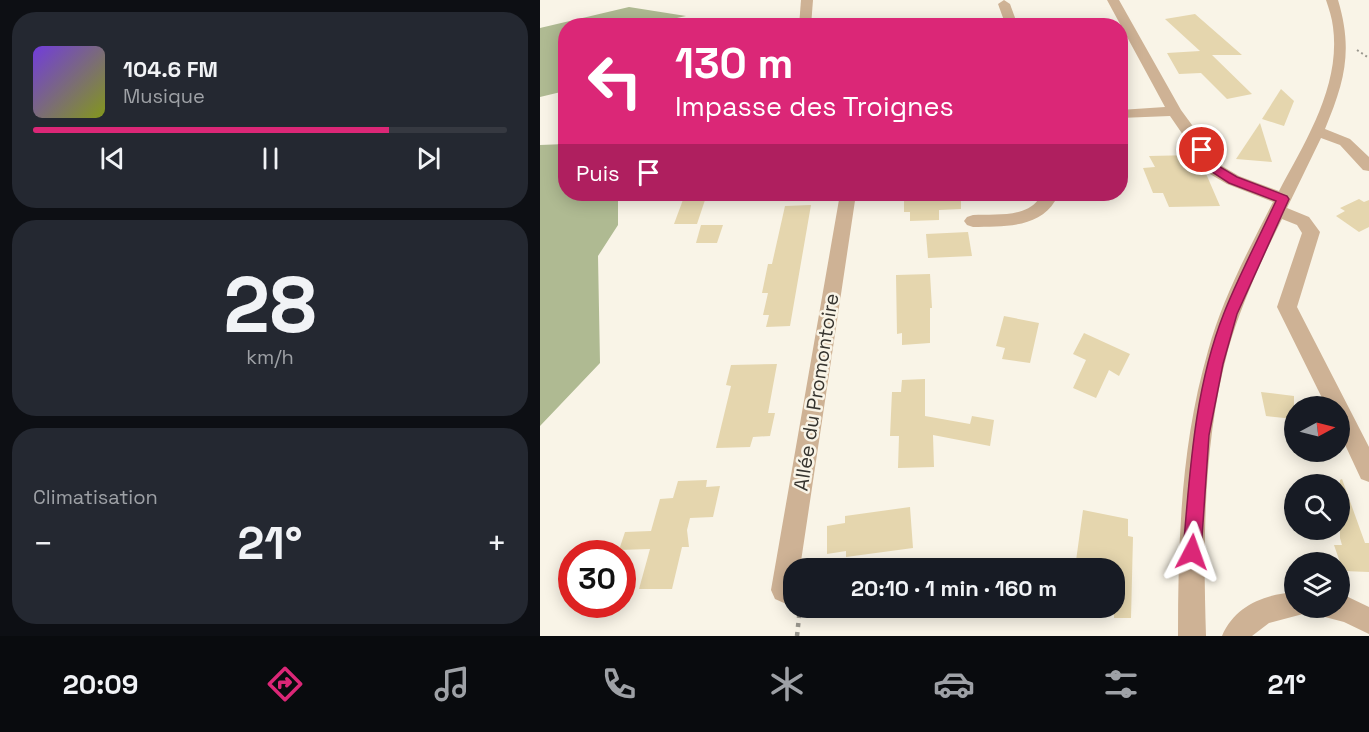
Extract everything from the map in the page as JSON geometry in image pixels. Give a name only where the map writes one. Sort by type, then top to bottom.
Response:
[{"type":"street","points":[[806,18],[807,0]]},
{"type":"street","points":[[1113,0],[1123,18]]},
{"type":"street","points":[[1192,636],[1190,575],[1201,435],[1216,364],[1230,314],[1280,204],[1317,131],[1335,87],[1339,66],[1339,28],[1332,0]]},
{"type":"street","points":[[1004,4],[1009,18]]},
{"type":"street","points":[[1128,27],[1174,111],[1216,170],[1280,204],[1303,221],[1311,232],[1287,306],[1332,396]]},
{"type":"street","points":[[1128,114],[1174,111]]},
{"type":"street","points":[[1317,131],[1345,142],[1369,166]]},
{"type":"street","name":"Allée du Promontoire","points":[[789,558],[847,201]]},
{"type":"street","points":[[973,222],[1030,216],[1042,210],[1047,201]]},
{"type":"street","points":[[1350,432],[1369,471]]},
{"type":"street","points":[[1236,636],[1243,624],[1270,607],[1284,606]]},
{"type":"street","points":[[1350,611],[1369,621]]},
{"type":"path","points":[[797,636],[799,618]]},
{"type":"green space","points":[[629,7],[686,16],[677,18],[582,18]]},
{"type":"green space","points":[[558,24],[558,93],[540,97],[540,28]]},
{"type":"green space","points":[[558,144],[558,201],[618,201],[618,225],[598,256],[600,363],[540,426],[540,145]]},
{"type":"building","points":[[1195,14],[1242,55],[1212,55],[1252,94],[1227,99],[1201,73],[1179,74],[1167,53],[1200,51],[1165,19]]},
{"type":"building","points":[[1281,89],[1294,101],[1284,126],[1262,119]]},
{"type":"building","points":[[1260,123],[1272,162],[1236,159]]},
{"type":"building","points":[[1194,155],[1204,169],[1220,206],[1169,207],[1163,193],[1153,193],[1143,168],[1155,167],[1149,156]]},
{"type":"building","points":[[1359,199],[1364,202],[1369,200],[1369,227],[1359,232],[1336,216],[1345,211],[1340,208]]},
{"type":"building","points":[[683,201],[705,201],[697,224],[674,224]]},
{"type":"building","points":[[904,201],[961,201],[961,209],[939,210],[939,220],[910,221],[910,212],[904,212]]},
{"type":"building","points":[[811,205],[790,326],[766,327],[769,315],[763,315],[768,293],[762,293],[768,264],[772,264],[785,206]]},
{"type":"building","points":[[701,225],[723,225],[717,243],[696,243]]},
{"type":"building","points":[[968,232],[972,256],[928,258],[926,234]]},
{"type":"building","points":[[930,274],[932,308],[930,308],[930,343],[902,345],[902,333],[897,334],[896,275]]},
{"type":"building","points":[[1004,316],[1039,323],[1030,363],[1002,359],[1005,348],[996,346]]},
{"type":"building","points":[[1084,333],[1130,354],[1119,376],[1109,370],[1096,398],[1073,388],[1086,360],[1073,354]]},
{"type":"building","points":[[777,364],[768,413],[775,413],[770,436],[753,437],[750,447],[716,448],[731,386],[726,385],[731,365]]},
{"type":"building","points":[[925,379],[925,416],[970,424],[972,416],[994,420],[990,446],[933,435],[934,467],[898,468],[899,436],[890,436],[892,392],[901,392],[902,380]]},
{"type":"building","points":[[1261,392],[1294,396],[1284,396],[1284,418],[1266,416]]},
{"type":"building","points":[[707,480],[706,487],[720,486],[713,517],[690,518],[687,530],[689,547],[682,547],[672,589],[639,589],[650,549],[636,549],[636,540],[622,540],[625,532],[651,531],[660,499],[673,498],[678,481]]},
{"type":"building","points":[[1350,501],[1365,543],[1369,543],[1369,572],[1350,571],[1350,552],[1336,552],[1334,545],[1342,545],[1341,540],[1350,540]]},
{"type":"building","points":[[910,507],[913,548],[846,557],[846,551],[827,554],[827,526],[845,523],[845,516]]},
{"type":"building","points":[[1083,510],[1128,519],[1128,536],[1133,537],[1131,618],[1125,618],[1125,558],[1076,558]]},
{"type":"route","points":[[1192,552],[1201,435],[1216,364],[1230,314],[1283,199],[1233,180],[1216,170],[1202,150]]}]
